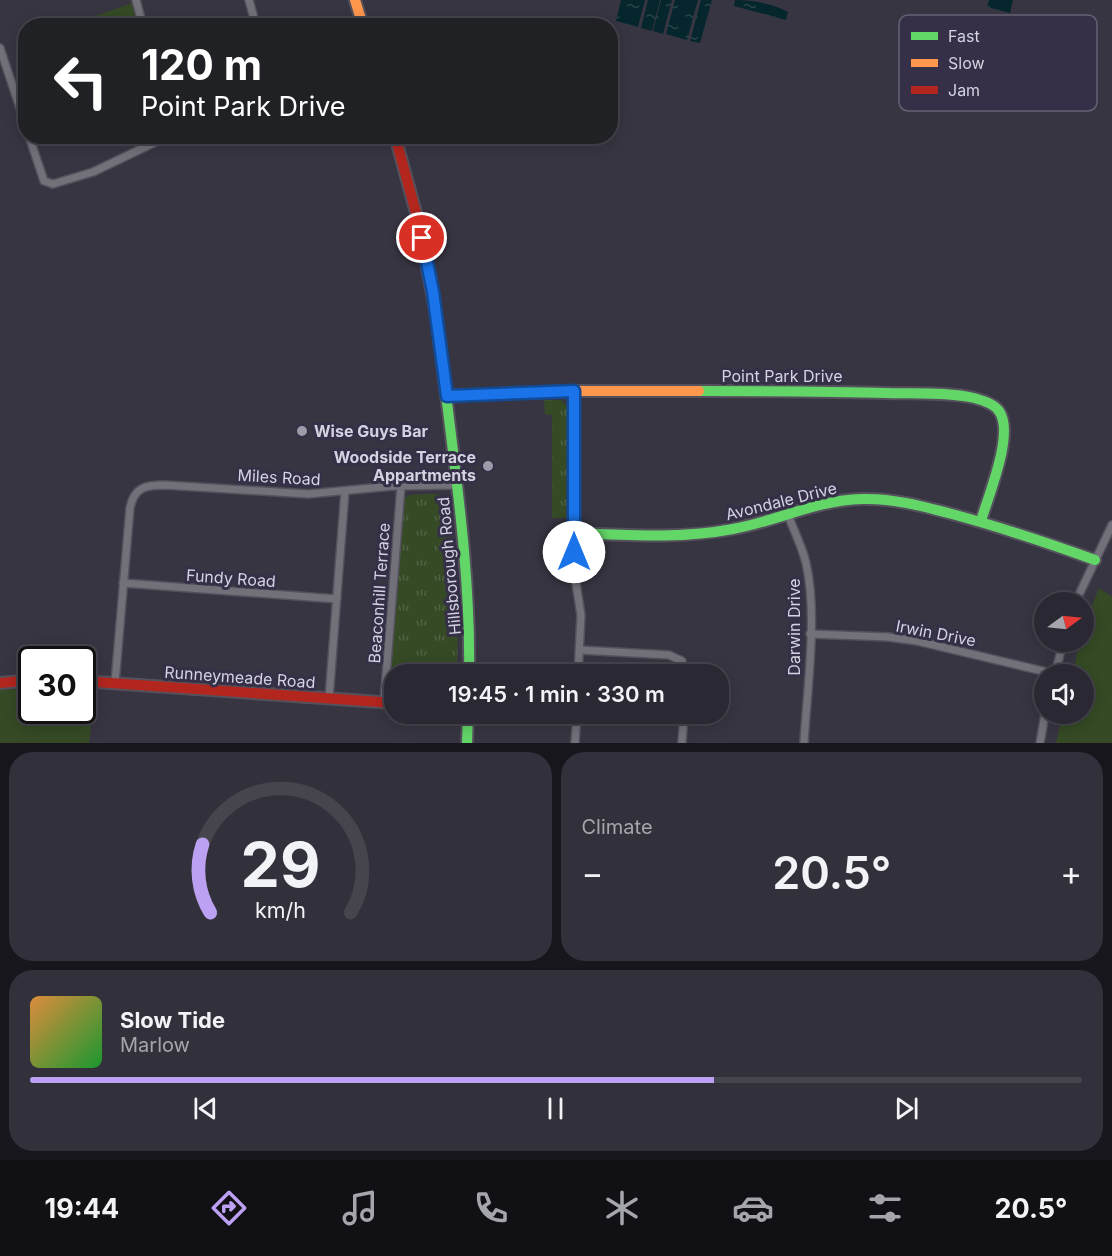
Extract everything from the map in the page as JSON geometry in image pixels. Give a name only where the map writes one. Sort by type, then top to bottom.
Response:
[{"type":"street","points":[[136,0],[141,18]]},
{"type":"street","points":[[249,0],[254,18]]},
{"type":"street","points":[[355,0],[361,18]]},
{"type":"street","points":[[0,48],[18,102]]},
{"type":"street","points":[[32,144],[44,181],[53,184],[93,172],[151,144]]},
{"type":"street","name":"Hillsborough Road","points":[[397,144],[420,230],[433,292],[447,396],[469,603],[469,664]]},
{"type":"street","points":[[574,391],[574,571],[581,615],[579,664]]},
{"type":"street","name":"Point Park Drive","points":[[447,396],[574,391],[831,391],[931,394],[983,400],[999,411],[1005,429],[1003,446],[981,521]]},
{"type":"street","name":"Miles Road","points":[[123,583],[130,508],[137,491],[146,486],[165,485],[308,494],[457,484]]},
{"type":"street","name":"Beaconhill Terrace","points":[[391,664],[401,486]]},
{"type":"street","points":[[329,698],[345,491]]},
{"type":"street","name":"Avondale Drive","points":[[574,533],[625,535],[704,533],[755,525],[825,503],[863,499],[906,503],[981,521],[1026,534],[1095,560]]},
{"type":"street","name":"Darwin Drive","points":[[788,515],[806,564],[809,587],[810,634],[804,743]]},
{"type":"street","points":[[1080,592],[1112,525]]},
{"type":"street","points":[[115,683],[123,583]]},
{"type":"street","name":"Fundy Road","points":[[123,583],[337,599]]},
{"type":"street","name":"Irwin Drive","points":[[810,634],[888,637],[917,641],[1034,670]]},
{"type":"street","points":[[580,650],[669,655],[682,664]]},
{"type":"street","points":[[0,683],[18,681]]},
{"type":"street","name":"Runneymeade Road","points":[[96,682],[384,703]]},
{"type":"street","points":[[466,743],[467,724]]},
{"type":"street","points":[[575,743],[576,724]]},
{"type":"street","points":[[682,743],[683,724]]},
{"type":"street","points":[[1040,743],[1043,724]]},
{"type":"green space","points":[[132,3],[137,18],[90,18]]},
{"type":"green space","points":[[544,400],[561,400],[567,406],[566,518],[552,518],[552,415],[545,414]]},
{"type":"green space","points":[[437,494],[448,503],[458,606],[457,664],[389,664],[402,507],[405,498],[410,495]]},
{"type":"green space","points":[[1099,588],[1112,597],[1112,743],[1056,743],[1061,724],[1094,724],[1094,664],[1075,664],[1078,652],[1094,652],[1094,600]]},
{"type":"green space","points":[[18,689],[18,724],[91,724],[89,743],[0,743],[0,690]]},
{"type":"water","points":[[621,0],[645,0],[638,27],[618,22]]},
{"type":"water","points":[[648,0],[660,0],[652,31],[641,28]]},
{"type":"water","points":[[661,0],[672,0],[663,34],[653,31]]},
{"type":"water","points":[[675,0],[698,0],[687,40],[666,34]]},
{"type":"water","points":[[701,0],[712,0],[700,43],[690,41]]},
{"type":"water","points":[[735,0],[763,3],[782,9],[788,12],[786,20],[734,6]]},
{"type":"water","points":[[989,0],[1013,0],[1010,13],[987,7]]},
{"type":"traffic: fast","points":[[442,361],[464,557],[469,664]]},
{"type":"traffic: fast","points":[[699,391],[942,394],[964,396],[988,403],[999,411],[1004,434],[999,465],[981,521]]},
{"type":"traffic: fast","points":[[574,533],[654,535],[713,532],[733,529],[829,503],[873,499],[907,503],[952,514],[1095,560]]},
{"type":"traffic: fast","points":[[467,743],[468,724]]},
{"type":"traffic: slow","points":[[355,0],[361,18]]},
{"type":"traffic: slow","points":[[447,396],[574,391],[699,391]]},
{"type":"traffic: jam","points":[[397,144],[418,220],[436,315],[442,361]]},
{"type":"traffic: jam","points":[[0,683],[18,681]]},
{"type":"traffic: jam","points":[[96,682],[384,702]]},
{"type":"place","name":"Wise Guys Bar","points":[[302,431]]},
{"type":"place","name":"Woodside Terrace Appartments","points":[[488,466]]},
{"type":"route","points":[[422,238],[433,292],[447,396],[574,391],[574,552]]}]
